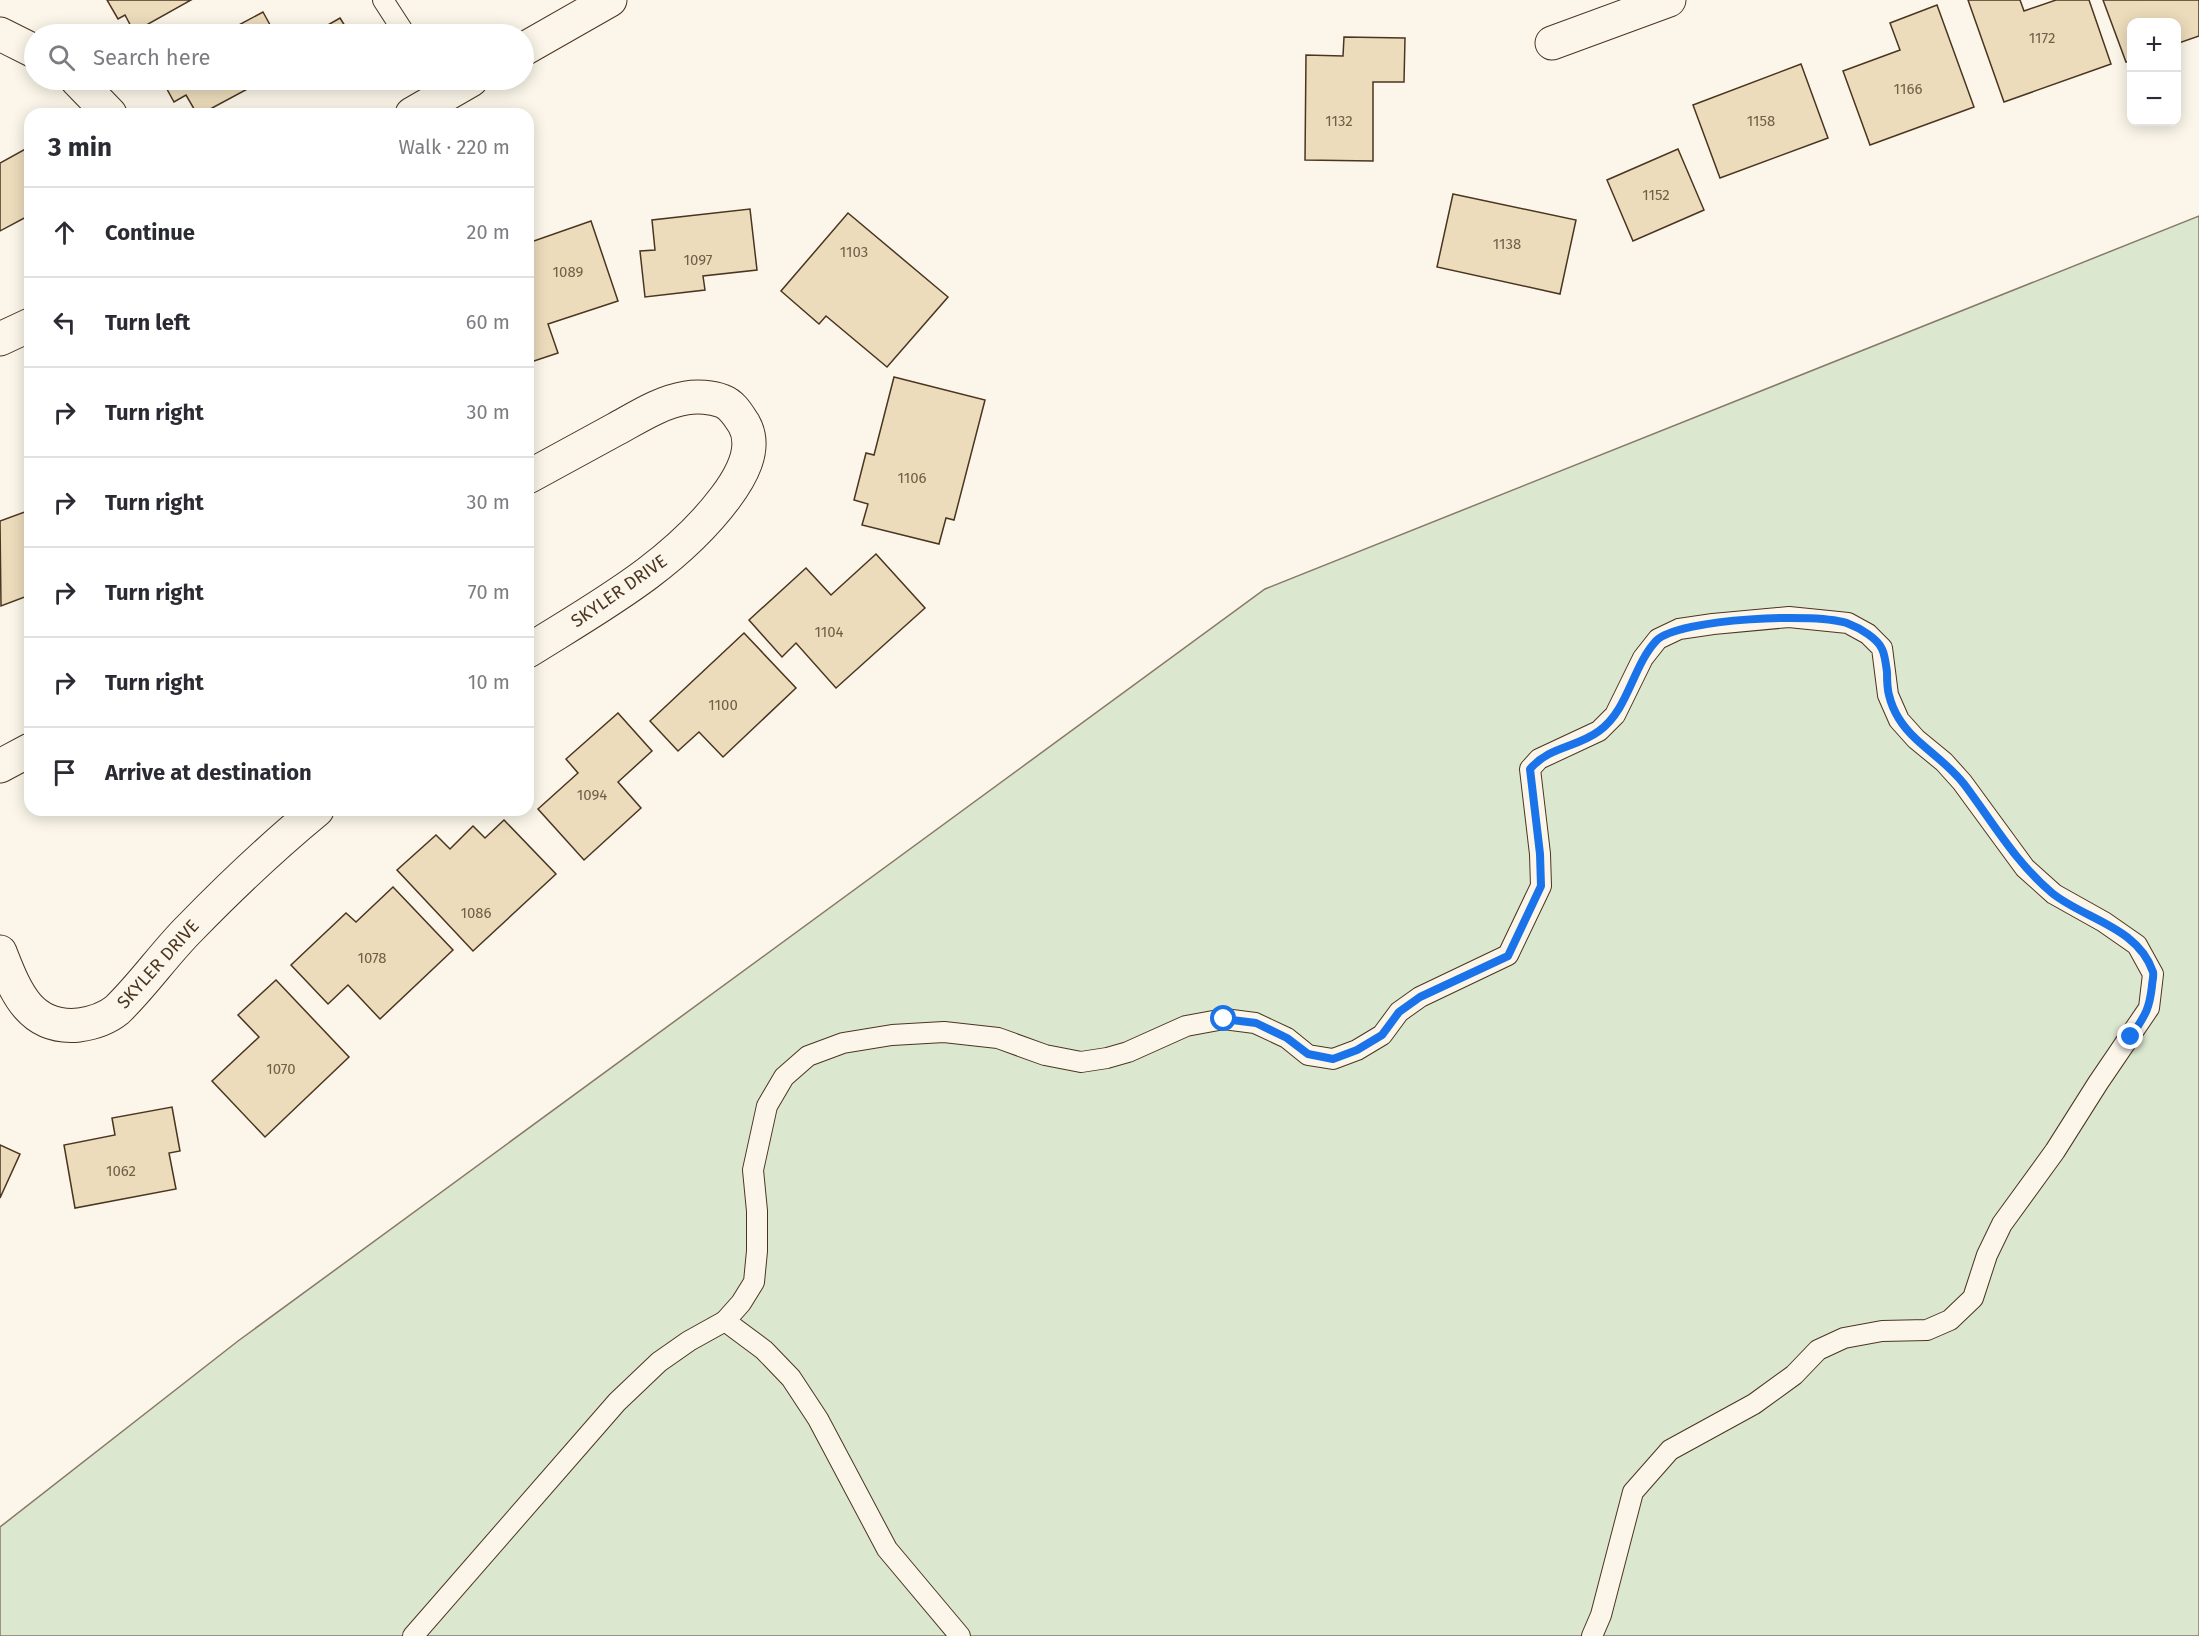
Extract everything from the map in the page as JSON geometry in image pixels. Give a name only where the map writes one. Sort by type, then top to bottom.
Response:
[{"type":"street","points":[[534,43],[610,0]]},
{"type":"street","points":[[1552,43],[1669,0]]},
{"type":"street","points":[[0,34],[24,46]]},
{"type":"street","points":[[87,90],[104,108]]},
{"type":"street","points":[[420,108],[443,90]]},
{"type":"street","points":[[0,339],[24,327]]},
{"type":"street","name":"SKYLER DRIVE","points":[[534,474],[644,414],[686,398],[723,401],[737,412],[747,430],[748,452],[740,476],[705,523],[641,579],[534,647]]},
{"type":"street","points":[[0,766],[24,753]]},
{"type":"street","name":"SKYLER DRIVE","points":[[0,952],[11,981],[31,1011],[59,1024],[76,1025],[96,1022],[115,1012],[177,941],[226,891],[310,816]]},
{"type":"lane","points":[[383,0],[399,24]]},
{"type":"lane","points":[[413,1636],[616,1402],[659,1362],[689,1341],[725,1321],[741,1303],[754,1282],[757,1211],[753,1170],[767,1106],[784,1077],[808,1056],[843,1043],[892,1035],[944,1032],[998,1038],[1045,1054],[1081,1062],[1128,1052],[1186,1026],[1224,1019],[1256,1023],[1287,1038],[1308,1054],[1333,1059],[1357,1050],[1382,1035],[1399,1012],[1420,997],[1508,956],[1541,886],[1540,854],[1530,769],[1539,759],[1599,731],[1615,715],[1643,658],[1658,639],[1679,629],[1789,617],[1848,623],[1868,634],[1882,648],[1888,695],[1899,720],[1962,782],[2025,868],[2054,894],[2104,922],[2137,945],[2153,974],[2149,1008],[2055,1152],[2002,1224],[1987,1256],[1973,1298],[1950,1320],[1927,1330],[1882,1331],[1844,1338],[1818,1350],[1794,1375],[1726,1420],[1670,1450],[1649,1472],[1633,1492],[1601,1615],[1592,1636]]},
{"type":"lane","points":[[725,1321],[764,1350],[791,1378],[818,1419],[887,1549],[960,1636]]},
{"type":"green space","points":[[2199,216],[2199,1636],[0,1636],[0,1527],[238,1341],[1265,589]]},
{"type":"building","points":[[107,0],[191,0],[148,24],[130,24],[125,15],[118,19]]},
{"type":"building","points":[[1968,0],[2020,0],[2024,11],[2056,0],[2089,0],[2111,64],[2004,102]]},
{"type":"building","points":[[2103,0],[2199,0],[2199,36],[2181,42],[2181,18],[2127,18],[2126,62]]},
{"type":"building","points":[[1937,5],[1974,107],[1870,145],[1843,71],[1900,50],[1890,23]]},
{"type":"building","points":[[263,12],[270,24],[241,24]]},
{"type":"building","points":[[340,18],[344,24],[330,24]]},
{"type":"building","points":[[1344,37],[1405,38],[1404,82],[1373,82],[1373,161],[1305,160],[1306,55],[1343,56]]},
{"type":"building","points":[[1801,64],[1828,138],[1720,178],[1693,105]]},
{"type":"building","points":[[167,90],[245,90],[212,108],[194,108],[186,95],[174,102]]},
{"type":"building","points":[[1678,149],[1704,210],[1633,241],[1607,180]]},
{"type":"building","points":[[24,150],[24,218],[0,231],[0,163]]},
{"type":"building","points":[[1453,194],[1576,220],[1560,294],[1437,267]]},
{"type":"building","points":[[750,209],[757,270],[703,276],[705,290],[645,297],[640,251],[655,250],[652,220]]},
{"type":"building","points":[[848,213],[948,297],[887,367],[826,316],[819,324],[781,291]]},
{"type":"building","points":[[591,221],[618,301],[548,324],[558,353],[534,361],[534,241]]},
{"type":"building","points":[[894,377],[985,400],[954,520],[946,518],[939,544],[862,525],[868,504],[854,500],[866,453],[874,455]]},
{"type":"building","points":[[24,512],[24,597],[1,606],[0,521]]},
{"type":"building","points":[[876,554],[925,608],[836,688],[796,643],[782,657],[749,620],[806,568],[831,595]]},
{"type":"building","points":[[744,633],[796,688],[723,757],[699,732],[678,751],[650,721]]},
{"type":"building","points":[[618,713],[652,751],[618,782],[641,808],[584,860],[538,809],[578,773],[566,759]]},
{"type":"building","points":[[504,820],[556,874],[473,951],[397,870],[436,835],[450,849],[473,826],[485,838]]},
{"type":"building","points":[[393,887],[453,950],[380,1019],[348,985],[328,1004],[291,965],[346,913],[356,922]]},
{"type":"building","points":[[276,980],[349,1057],[265,1137],[212,1081],[259,1037],[238,1015]]},
{"type":"building","points":[[172,1107],[180,1151],[169,1153],[176,1189],[75,1208],[64,1145],[115,1135],[112,1118]]},
{"type":"building","points":[[0,1145],[20,1154],[0,1198]]},
{"type":"route","points":[[1224,1019],[1256,1023],[1287,1038],[1308,1054],[1333,1059],[1357,1050],[1382,1035],[1399,1012],[1420,997],[1508,956],[1541,886],[1540,854],[1530,769],[1539,759],[1599,731],[1615,715],[1643,658],[1658,639],[1679,629],[1789,617],[1848,623],[1868,634],[1882,648],[1888,695],[1899,720],[1962,782],[2025,868],[2054,894],[2104,922],[2137,945],[2153,974],[2149,1008],[2131,1037]]}]
